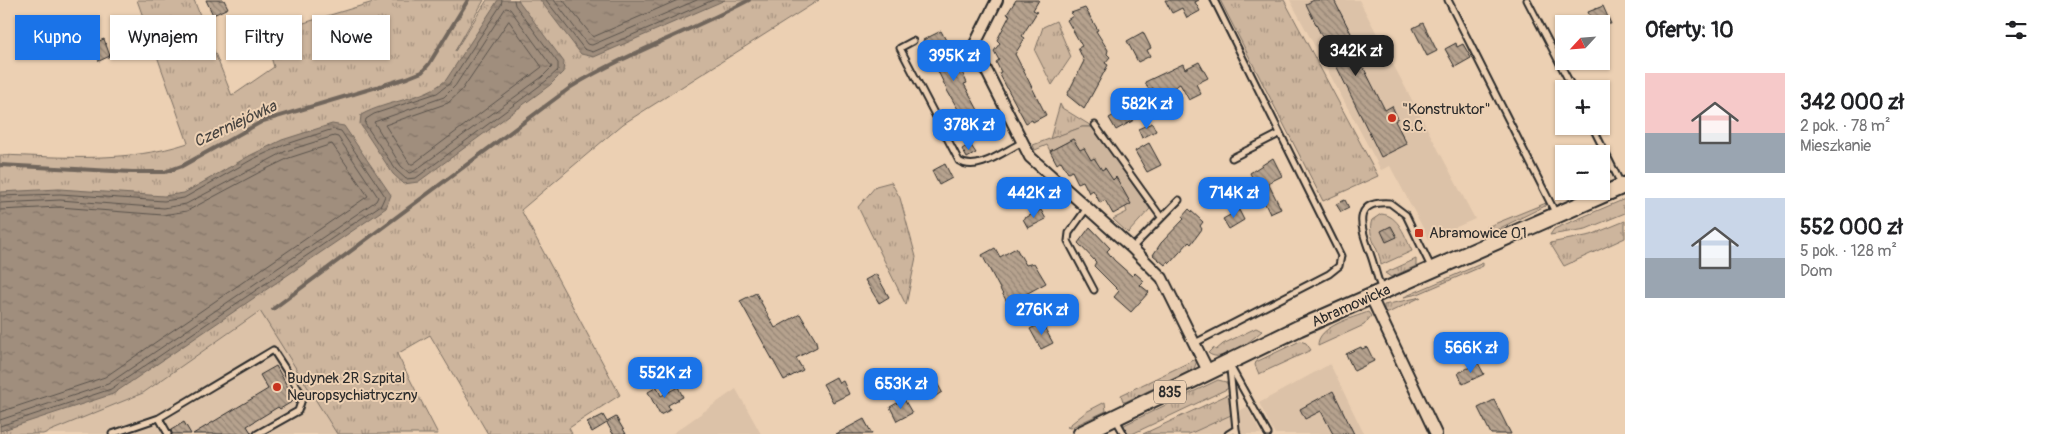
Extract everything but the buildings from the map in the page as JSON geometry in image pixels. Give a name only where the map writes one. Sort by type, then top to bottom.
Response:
[{"type":"main road","name":"Abramowicka","points":[[1081,434],[1291,332],[1624,186]]},
{"type":"street","points":[[997,0],[974,46],[1021,142],[1035,162],[1155,269],[1166,283],[1209,373]]},
{"type":"street","points":[[1376,294],[1436,434]]},
{"type":"lane","points":[[1195,343],[1329,274],[1341,262],[1340,251],[1279,134],[1214,0]]},
{"type":"lane","points":[[1448,0],[1556,215]]},
{"type":"lane","points":[[1527,0],[1568,80]]},
{"type":"lane","points":[[913,41],[900,48],[960,161],[967,166],[975,166],[1021,142]]},
{"type":"lane","points":[[1095,125],[1161,217]]},
{"type":"lane","points":[[1232,158],[1279,134]]},
{"type":"lane","points":[[1597,135],[1624,186]]},
{"type":"lane","points":[[1132,248],[1179,200]]},
{"type":"lane","points":[[1376,294],[1361,230],[1362,216],[1373,205],[1390,203],[1402,210],[1432,270]]},
{"type":"lane","points":[[1087,208],[1068,233],[1068,241],[1094,290]]},
{"type":"lane","points":[[112,434],[159,418],[273,350],[303,396],[298,411],[257,434]]},
{"type":"lane","points":[[1228,434],[1236,432],[1229,363]]},
{"type":"lane","points":[[1229,363],[1268,434]]},
{"type":"lane","points":[[159,418],[168,434]]},
{"type":"lane","points":[[1115,418],[1124,434]]},
{"type":"shaded area","points":[[1290,0],[1359,0],[1475,219],[1429,239],[1390,166],[1381,170]]},
{"type":"shaded area","points":[[261,311],[337,434],[43,434],[143,393]]},
{"type":"shaded area","points":[[1330,364],[1364,434],[1275,434],[1259,403]]},
{"type":"shaded area","points":[[736,389],[761,434],[672,434]]},
{"type":"shaded area","points":[[1247,407],[1261,434],[1189,434]]},
{"type":"green space","points":[[137,0],[194,0],[200,15],[142,15]]},
{"type":"green space","points":[[380,0],[484,0],[455,51],[487,0],[819,0],[623,124],[521,210],[620,395],[569,428],[572,434],[488,434],[430,335],[397,354],[438,434],[337,434],[260,311],[143,393],[43,434],[0,434],[0,155],[119,156],[142,154],[188,143],[158,60],[216,60],[216,56],[232,96],[274,67],[272,60],[302,60],[302,23],[312,20],[312,60],[390,60],[390,15],[330,15]]},
{"type":"green space","points":[[1220,0],[1284,0],[1378,176],[1323,201]]},
{"type":"green space","points":[[1056,21],[1071,57],[1052,85],[1035,51],[1043,27]]},
{"type":"green space","points":[[1060,104],[1062,108],[1093,127],[1082,127],[1050,139]]},
{"type":"green space","points":[[1082,127],[1093,127],[1150,209],[1128,233],[1113,219],[1127,212],[1116,178],[1111,180],[1105,168],[1100,171],[1095,158],[1089,161],[1079,151],[1073,139],[1050,151],[1047,145],[1035,150],[1033,145]]},
{"type":"green space","points":[[891,182],[900,198],[916,257],[906,305],[858,207],[876,186]]},
{"type":"green space","points":[[1625,199],[1625,213],[1586,229],[1550,235],[1554,229]]},
{"type":"green space","points":[[1546,203],[1545,206],[1490,233],[1487,227]]},
{"type":"green space","points":[[1381,214],[1387,215],[1397,222],[1412,251],[1381,265],[1372,237],[1371,226],[1372,220]]},
{"type":"green space","points":[[1625,221],[1625,238],[1564,266],[1550,243],[1591,235]]},
{"type":"green space","points":[[1416,259],[1416,266],[1391,277],[1385,273]]},
{"type":"green space","points":[[1483,263],[1483,266],[1418,294],[1404,297]]},
{"type":"green space","points":[[1421,297],[1384,315],[1384,305]]},
{"type":"green space","points":[[1368,312],[1371,316],[1364,325],[1318,346],[1319,339],[1329,328]]},
{"type":"green space","points":[[1256,328],[1262,331],[1229,354],[1214,356],[1208,353],[1213,348],[1216,350],[1223,344]]},
{"type":"green space","points":[[1300,341],[1306,343],[1311,350],[1259,374],[1255,365],[1256,362]]},
{"type":"green space","points":[[1198,358],[1194,369],[1125,402],[1123,401],[1121,395]]},
{"type":"green space","points":[[1218,380],[1226,382],[1229,388],[1132,434],[1127,434],[1124,425]]},
{"type":"green space","points":[[1229,394],[1231,415],[1189,434],[1143,434]]},
{"type":"green space","points":[[1105,402],[1106,411],[1070,428],[1067,427],[1086,412]]},
{"type":"water","points":[[498,0],[518,0],[564,62],[563,72],[550,85],[418,182],[404,184],[393,174],[360,124],[361,115],[382,106],[427,92],[446,80]]},
{"type":"water","points":[[540,0],[725,0],[594,57],[581,54]]},
{"type":"water","points":[[332,124],[344,126],[391,195],[386,208],[113,394],[0,431],[0,192],[59,189],[164,196],[184,193],[251,155],[282,140]]},
{"type":"waterway","name":"Czerniejówka","points":[[0,165],[165,172],[182,166],[263,121],[422,72],[429,64],[468,0]]},
{"type":"waterway","points":[[273,309],[571,87],[614,63],[749,0]]},
{"type":"place","name":"\"Konstruktor\" S.C.","points":[[1392,118]]},
{"type":"place","name":"Abramowice 01","points":[[1419,233]]},
{"type":"place","name":"Budynek 2R Szpital Neuropsychiatryczny","points":[[277,387]]}]
